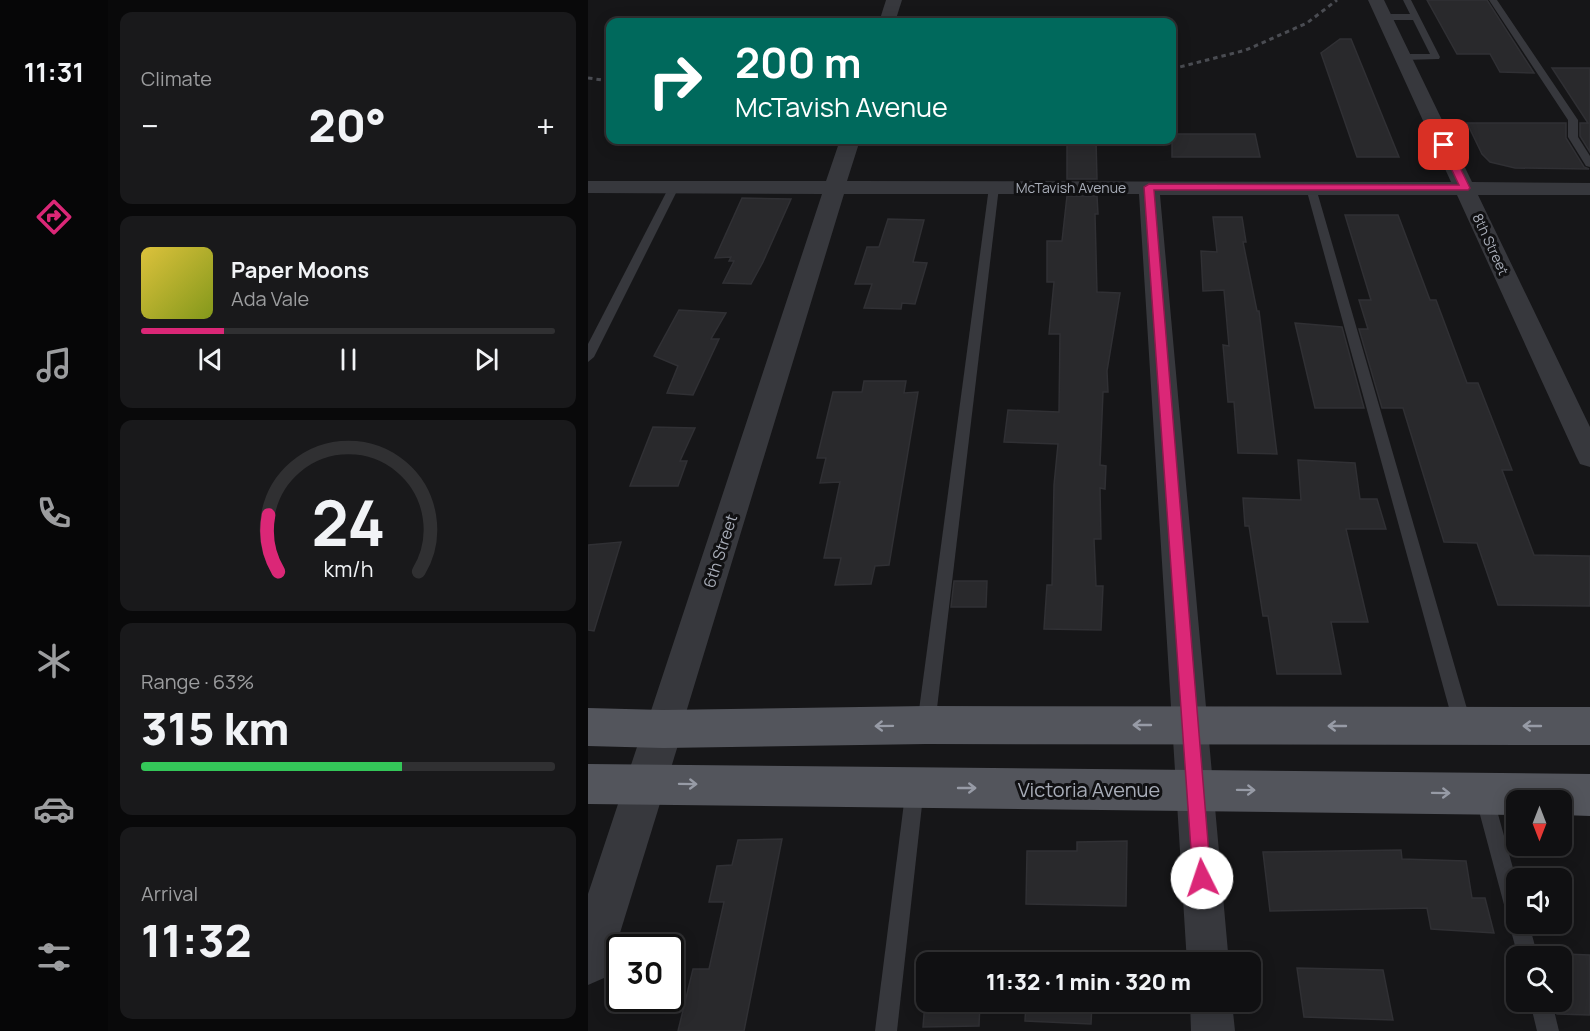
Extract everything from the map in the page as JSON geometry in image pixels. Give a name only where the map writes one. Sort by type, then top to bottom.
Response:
[{"type":"main road","points":[[588,727],[663,729],[926,725],[1590,726]]},
{"type":"main road","name":"Victoria Avenue","points":[[588,784],[1590,795]]},
{"type":"street","points":[[888,18],[894,0]]},
{"type":"street","name":"8th Street","points":[[1380,9],[1590,456]]},
{"type":"street","name":"6th Street","points":[[588,963],[849,144]]},
{"type":"street","name":"McTavish Avenue","points":[[588,187],[1590,189]]},
{"type":"street","points":[[1149,187],[1207,952]]},
{"type":"street","points":[[1212,1012],[1213,1031]]},
{"type":"lane","points":[[1403,57],[1436,57],[1407,0]]},
{"type":"lane","points":[[1493,0],[1573,120],[1573,137],[1590,164]]},
{"type":"lane","points":[[1380,9],[1416,17]]},
{"type":"lane","points":[[588,357],[674,187]]},
{"type":"lane","points":[[926,725],[994,187]]},
{"type":"lane","points":[[1311,188],[1463,726]]},
{"type":"lane","points":[[886,1031],[915,788]]},
{"type":"lane","points":[[1484,793],[1506,876]]},
{"type":"lane","points":[[1543,1012],[1548,1031]]},
{"type":"building","points":[[1427,0],[1487,0],[1534,73],[1500,72],[1490,54],[1457,54]]},
{"type":"building","points":[[1340,39],[1351,39],[1399,157],[1357,157],[1321,53]]},
{"type":"building","points":[[1552,68],[1590,68],[1590,152],[1580,136],[1580,123],[1588,123]]},
{"type":"building","points":[[1467,123],[1566,123],[1566,138],[1584,167],[1589,169],[1515,168],[1490,162],[1482,154]]},
{"type":"building","points":[[1176,134],[1255,134],[1260,157],[1172,157],[1172,144],[1176,144]]},
{"type":"building","points":[[1067,144],[1096,144],[1097,179],[1067,179]]},
{"type":"building","points":[[1067,196],[1097,196],[1098,214],[1095,214],[1097,292],[1120,293],[1107,371],[1108,392],[1103,392],[1100,465],[1106,466],[1105,489],[1100,488],[1101,539],[1094,539],[1096,586],[1103,586],[1101,630],[1044,629],[1047,585],[1052,585],[1054,485],[1058,444],[1004,442],[1008,410],[1059,412],[1060,334],[1049,334],[1054,282],[1047,282],[1047,241],[1062,241]]},
{"type":"building","points":[[742,198],[791,199],[751,284],[723,283],[734,261],[729,261],[731,257],[715,258]]},
{"type":"building","points":[[1345,215],[1398,215],[1430,300],[1436,300],[1467,383],[1478,383],[1512,470],[1502,470],[1534,555],[1590,556],[1590,606],[1498,605],[1477,543],[1444,542],[1403,408],[1382,408],[1359,329],[1368,329],[1359,300],[1371,300]]},
{"type":"building","points":[[1213,217],[1242,217],[1246,242],[1243,242],[1257,311],[1259,311],[1277,454],[1238,453],[1234,402],[1228,402],[1223,345],[1229,346],[1224,290],[1203,291],[1201,251],[1217,252]]},
{"type":"building","points":[[888,219],[924,220],[913,262],[927,263],[915,304],[902,303],[901,309],[864,308],[872,284],[855,284],[867,247],[879,247]]},
{"type":"building","points":[[679,310],[726,313],[711,339],[719,339],[693,395],[667,393],[678,366],[654,356]]},
{"type":"building","points":[[1295,323],[1342,327],[1364,408],[1315,408]]},
{"type":"building","points":[[864,381],[906,381],[904,393],[918,392],[889,565],[875,566],[871,584],[835,585],[841,558],[824,558],[840,482],[820,483],[826,458],[817,458],[833,392],[862,392]]},
{"type":"building","points":[[653,427],[695,428],[680,461],[687,461],[678,486],[630,486]]},
{"type":"building","points":[[1298,460],[1355,463],[1360,499],[1377,499],[1386,529],[1346,529],[1368,622],[1331,622],[1341,674],[1277,674],[1268,616],[1263,616],[1249,526],[1245,526],[1243,498],[1301,500]]},
{"type":"building","points":[[621,542],[594,631],[588,630],[588,545]]},
{"type":"building","points":[[954,581],[987,581],[986,607],[951,607]]},
{"type":"building","points":[[782,839],[744,1031],[678,1031],[693,969],[709,969],[724,902],[709,902],[717,866],[732,865],[738,840]]},
{"type":"building","points":[[1127,841],[1126,906],[1026,904],[1027,851],[1077,851],[1077,842]]},
{"type":"building","points":[[1401,850],[1402,859],[1466,861],[1472,898],[1485,898],[1494,933],[1431,929],[1427,908],[1270,911],[1263,852]]},
{"type":"building","points":[[1572,954],[1590,955],[1590,1015],[1557,1014],[1556,1012],[1572,1012]]},
{"type":"building","points":[[1297,968],[1383,970],[1393,1020],[1304,1017]]},
{"type":"building","points":[[924,1012],[980,1012],[979,1026],[923,1027]]},
{"type":"building","points":[[1025,1012],[1092,1012],[1091,1024],[1025,1021]]},
{"type":"railway","points":[[1176,68],[1246,50],[1307,23],[1337,0]]},
{"type":"railway","points":[[588,78],[606,80]]},
{"type":"route","points":[[1202,878],[1149,187],[1465,188],[1444,145]]}]
